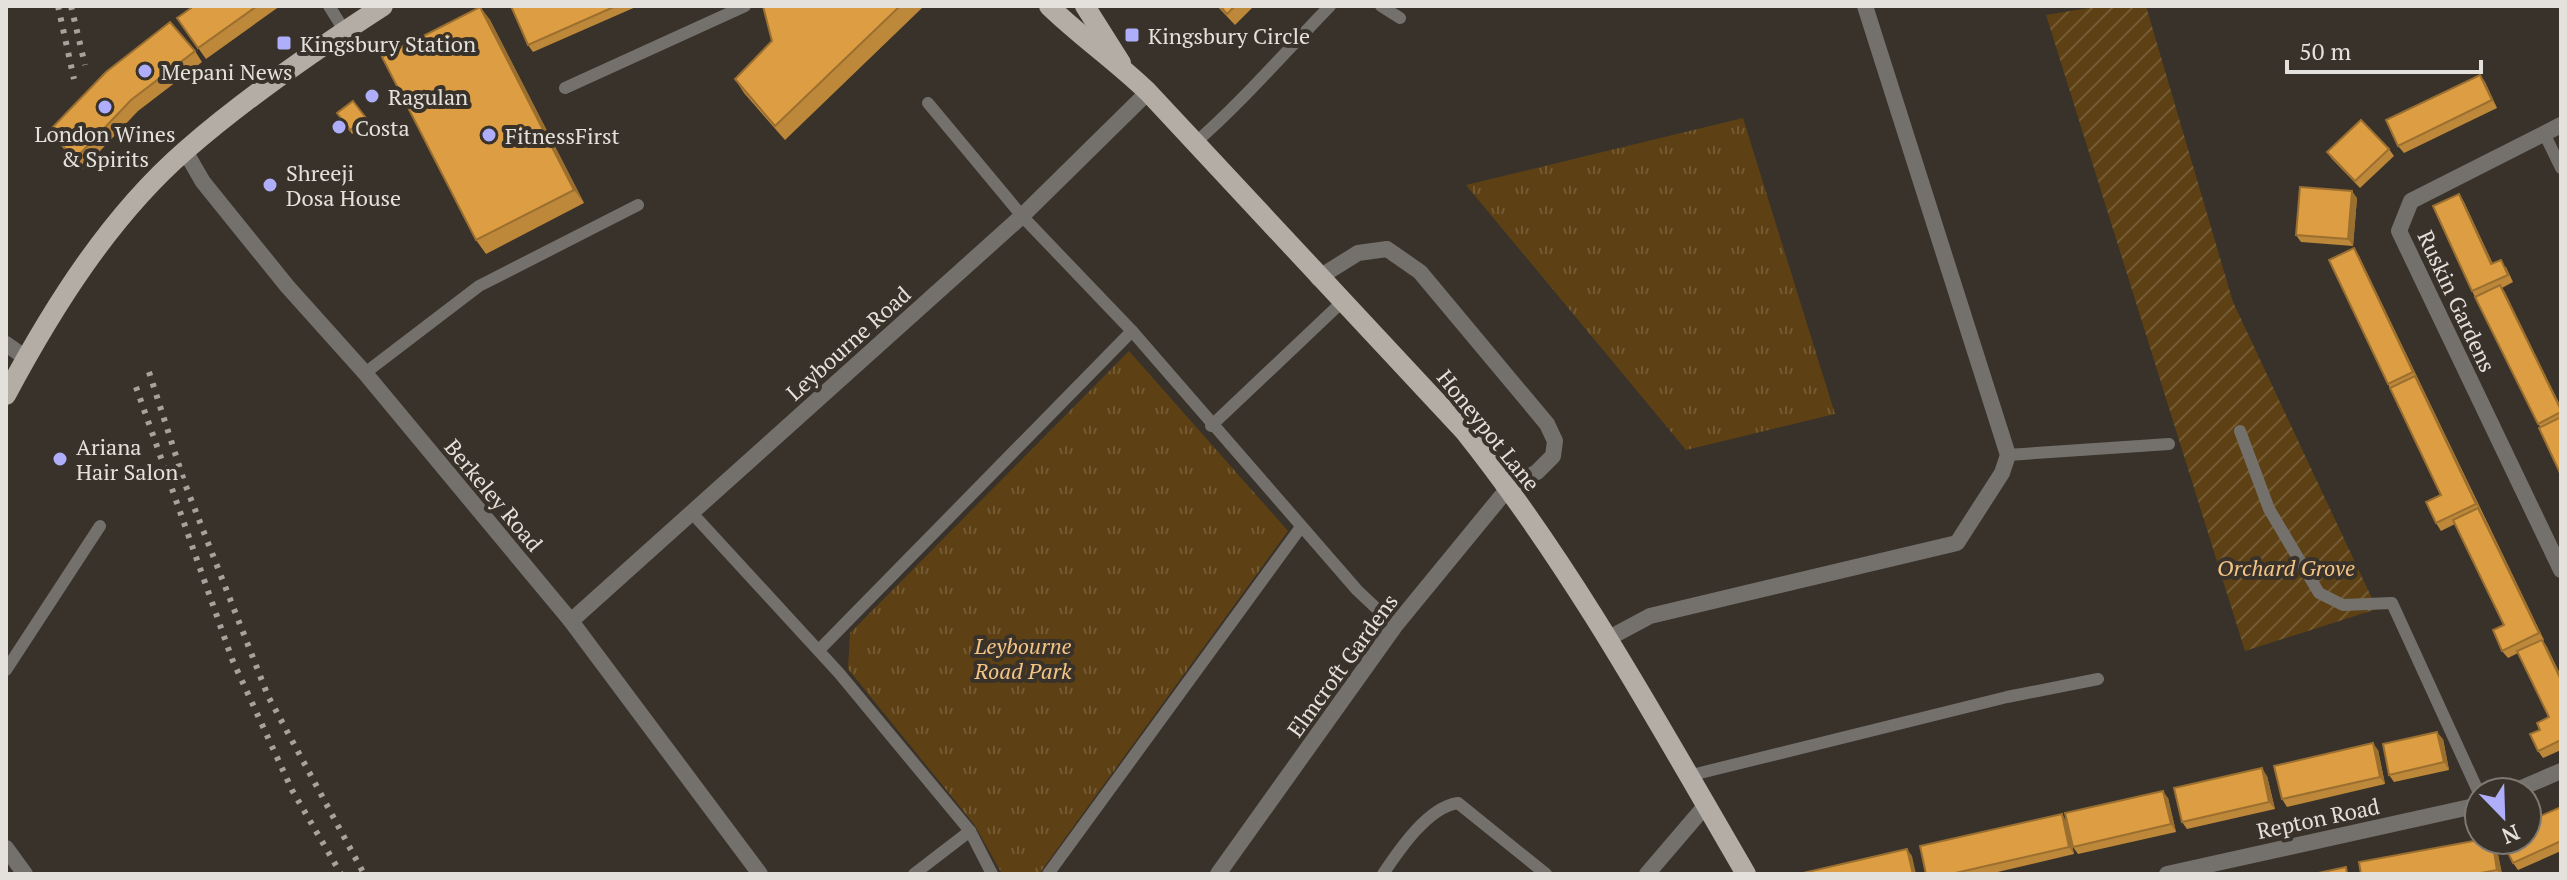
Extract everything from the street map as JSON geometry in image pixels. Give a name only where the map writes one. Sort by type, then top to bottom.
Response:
[{"type":"main road","points":[[6,395],[94,251],[185,151],[344,30],[383,6]]},
{"type":"main road","name":"Honeypot Lane","points":[[1049,6],[1085,42],[1125,70],[1148,92],[1318,278],[1437,400],[1509,487],[1609,638],[1692,775],[1746,874]]},
{"type":"main road","name":"Honeypot Lane","points":[[1085,6],[1125,70]]},
{"type":"street","points":[[1609,638],[1650,616],[1957,543],[2002,473],[2008,455],[1865,6]]},
{"type":"street","name":"Leybourne Road","points":[[571,621],[1022,216],[1148,92]]},
{"type":"street","name":"Ruskin Gardens","points":[[2561,125],[2411,201],[2399,231],[2561,570]]},
{"type":"street","name":"Berkeley Road","points":[[185,151],[203,182],[278,274],[365,373],[571,621],[760,874]]},
{"type":"street","name":"Elmcroft Gardens","points":[[1218,874],[1395,626],[1509,487],[1537,472],[1553,456],[1555,441],[1547,424],[1420,272],[1387,249],[1358,253],[1318,278]]},
{"type":"street","points":[[6,344],[26,358]]},
{"type":"street","points":[[1647,874],[1706,805]]},
{"type":"street","name":"Repton Road","points":[[2167,874],[2463,809]]},
{"type":"street","points":[[6,848],[25,874]]},
{"type":"lane","points":[[329,6],[344,30]]},
{"type":"lane","points":[[565,88],[745,6]]},
{"type":"lane","points":[[1195,143],[1233,110],[1256,80],[1330,6]]},
{"type":"lane","points":[[1381,6],[1400,18]]},
{"type":"lane","points":[[928,103],[1022,216],[1132,331],[1211,426],[1357,590],[1395,626]]},
{"type":"lane","points":[[2544,133],[2561,168]]},
{"type":"lane","points":[[365,373],[479,286],[638,205]]},
{"type":"lane","points":[[1211,426],[1342,302]]},
{"type":"lane","points":[[819,650],[1132,331]]},
{"type":"lane","points":[[2240,431],[2269,509],[2319,593],[2343,605],[2392,603],[2471,776]]},
{"type":"lane","points":[[2008,455],[2169,444]]},
{"type":"lane","points":[[691,512],[819,650],[970,831],[992,874]]},
{"type":"lane","points":[[6,670],[100,526]]},
{"type":"lane","points":[[1048,874],[1301,527]]},
{"type":"lane","points":[[1692,775],[2007,697],[2098,679]]},
{"type":"lane","points":[[1383,874],[1436,813],[1448,804],[1458,803],[1546,874]]},
{"type":"lane","points":[[914,874],[970,831]]},
{"type":"green space","name":"Orchard Grove","points":[[2101,6],[2146,6],[2233,302],[2377,609],[2245,651],[2046,15]]},
{"type":"green space","points":[[1743,118],[1835,414],[1686,450],[1466,185]]},
{"type":"green space","name":"Leybourne Road Park","points":[[1129,351],[1288,531],[1039,874],[1002,874],[974,824],[848,669],[850,633]]},
{"type":"building","points":[[194,6],[257,6],[198,48],[177,18]]},
{"type":"building","points":[[511,6],[616,6],[528,45]]},
{"type":"building","points":[[763,6],[900,6],[775,126],[735,79],[772,41]]},
{"type":"building","points":[[1220,6],[1235,6],[1227,14]]},
{"type":"building","points":[[480,7],[574,190],[476,240],[382,57]]},
{"type":"building","points":[[170,22],[195,51],[131,100],[75,159],[49,131],[106,72]]},
{"type":"building","points":[[2480,75],[2492,100],[2398,146],[2386,120]]},
{"type":"building","points":[[353,101],[366,118],[350,130],[337,113]]},
{"type":"building","points":[[2361,120],[2389,149],[2355,181],[2327,152]]},
{"type":"building","points":[[2300,187],[2352,191],[2348,239],[2296,235]]},
{"type":"building","points":[[2459,194],[2491,264],[2501,260],[2508,275],[2472,291],[2433,206]]},
{"type":"building","points":[[2354,248],[2413,372],[2388,384],[2329,260]]},
{"type":"building","points":[[2500,285],[2561,410],[2538,424],[2475,297]]},
{"type":"building","points":[[2415,376],[2476,504],[2436,523],[2426,502],[2441,495],[2390,388]]},
{"type":"building","points":[[2561,417],[2561,475],[2539,428]]},
{"type":"building","points":[[2478,508],[2539,633],[2502,651],[2493,630],[2504,625],[2453,520]]},
{"type":"building","points":[[2542,640],[2561,680],[2561,740],[2538,751],[2530,734],[2540,730],[2537,723],[2549,717],[2517,651]]},
{"type":"building","points":[[2437,732],[2444,762],[2389,775],[2383,744]]},
{"type":"building","points":[[2373,743],[2380,777],[2282,799],[2274,766]]},
{"type":"building","points":[[2262,768],[2269,802],[2182,822],[2174,788]]},
{"type":"building","points":[[2163,791],[2171,824],[2073,847],[2065,813]]},
{"type":"building","points":[[2561,807],[2561,841],[2543,849],[2543,815]]},
{"type":"building","points":[[2062,814],[2069,847],[1951,874],[1926,874],[1920,846]]},
{"type":"building","points":[[2463,843],[2463,856],[2495,856],[2497,870],[2475,874],[2361,874],[2359,862]]},
{"type":"building","points":[[1907,849],[1913,874],[1803,874],[1803,873]]},
{"type":"building","points":[[2510,856],[2528,856],[2513,863]]},
{"type":"building","points":[[2346,867],[2347,874],[2314,874]]},
{"type":"railway","points":[[58,6],[74,79]]},
{"type":"railway","points":[[71,6],[85,65]]},
{"type":"railway","points":[[149,372],[185,484],[268,696],[364,874]]},
{"type":"railway","points":[[136,387],[232,659],[292,790],[341,874]]},
{"type":"place","name":"Kingsbury Circle","points":[[1132,35]]},
{"type":"place","name":"Kingsbury Station","points":[[284,43]]},
{"type":"place","name":"Mepani News","points":[[145,71]]},
{"type":"place","name":"Ragulan","points":[[372,96]]},
{"type":"place","name":"London Wines & Spirits","points":[[105,107]]},
{"type":"place","name":"Costa","points":[[339,127]]},
{"type":"place","name":"FitnessFirst","points":[[489,135]]},
{"type":"place","name":"Shreeji Dosa House","points":[[270,185]]},
{"type":"place","name":"Ariana Hair Salon","points":[[60,459]]}]
